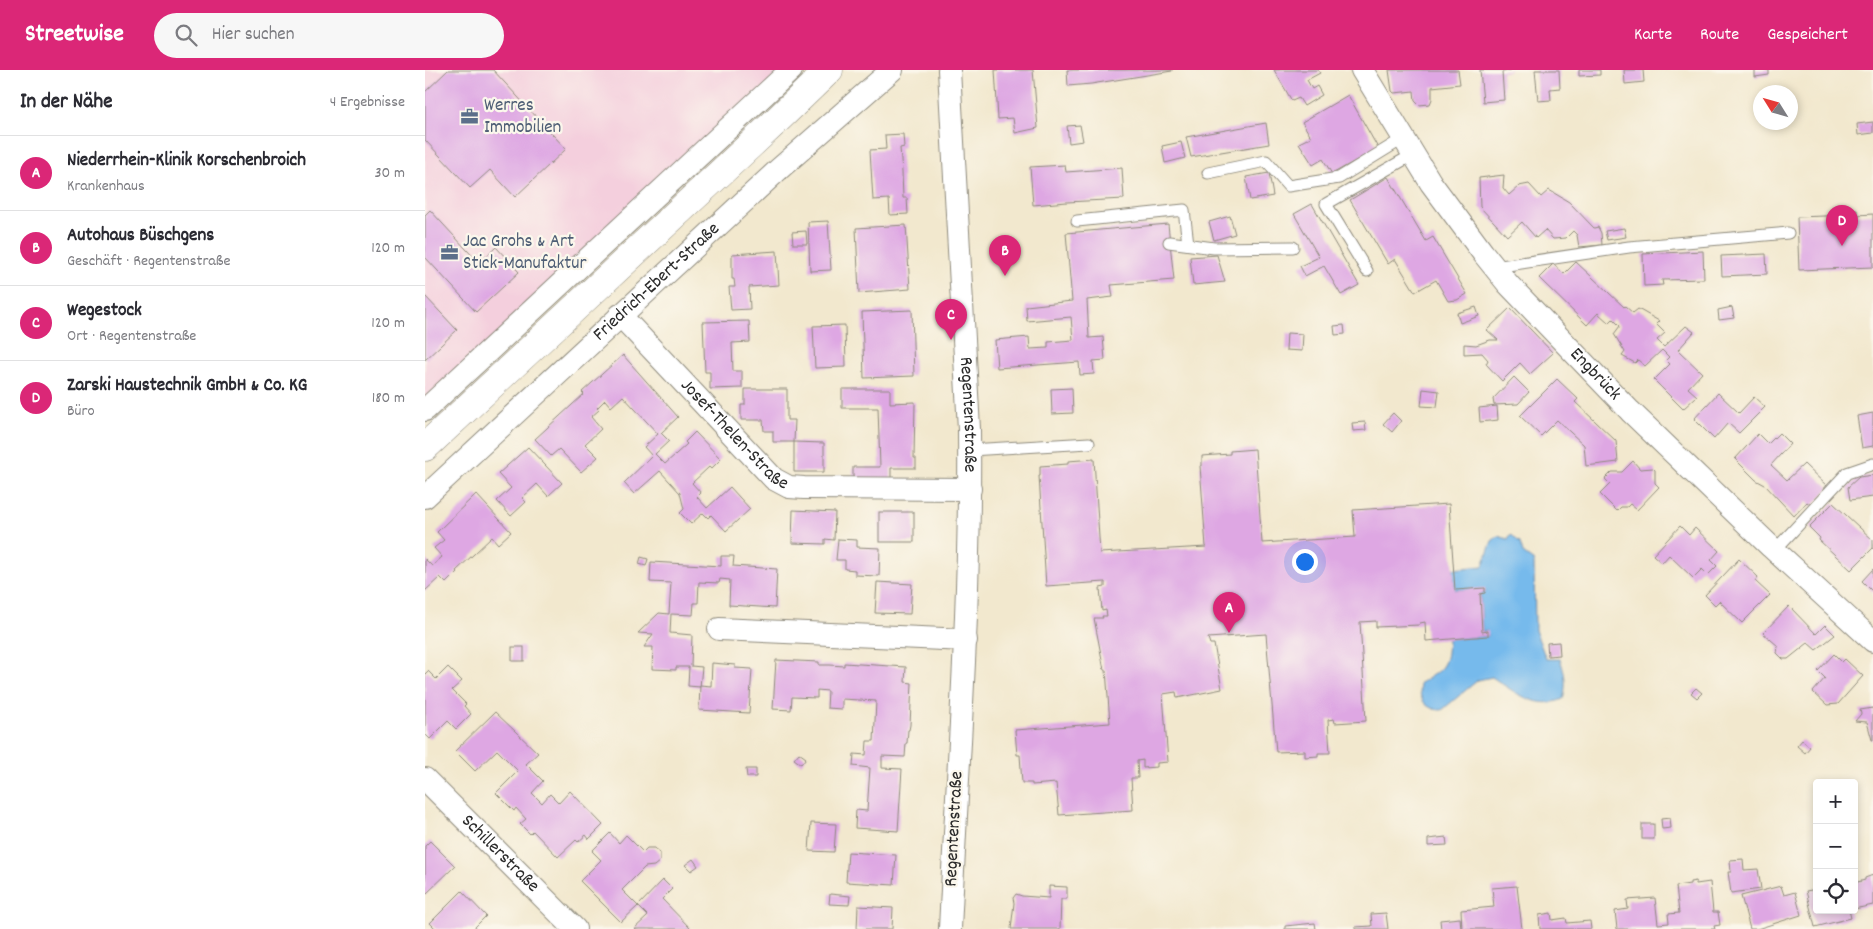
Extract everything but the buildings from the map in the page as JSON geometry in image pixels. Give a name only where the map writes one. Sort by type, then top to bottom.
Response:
[{"type":"main road","points":[[425,447],[829,70]]},
{"type":"street","points":[[425,410],[791,70]]},
{"type":"street","name":"Friedrich-Ebert-Straße","points":[[425,497],[778,170],[892,70]]},
{"type":"street","name":"Regentenstraße","points":[[949,70],[970,489],[966,640],[950,929]]},
{"type":"street","name":"Engbrück","points":[[1362,70],[1446,203],[1494,268],[1601,382],[1775,550],[1873,641]]},
{"type":"street","name":"Josef-Thelen-Straße","points":[[620,315],[773,479],[784,485],[804,488],[970,489]]},
{"type":"street","points":[[719,629],[966,640]]},
{"type":"street","name":"Schillerstraße","points":[[425,779],[575,929]]},
{"type":"lane","points":[[1208,174],[1266,161],[1288,186],[1339,178],[1409,146]]},
{"type":"lane","points":[[1367,271],[1326,204],[1409,146]]},
{"type":"lane","points":[[1077,221],[1184,210],[1188,244]]},
{"type":"lane","points":[[1494,268],[1629,247],[1788,233]]},
{"type":"lane","points":[[1169,242],[1214,248],[1293,247]]},
{"type":"lane","points":[[969,450],[1089,442]]},
{"type":"lane","points":[[1775,550],[1847,473],[1873,464]]},
{"type":"shaded area","points":[[425,70],[785,70],[425,404]]},
{"type":"water","points":[[1511,534],[1520,543],[1523,553],[1534,561],[1535,630],[1546,659],[1560,659],[1565,679],[1563,699],[1544,703],[1535,701],[1517,693],[1492,677],[1478,680],[1442,710],[1427,706],[1420,694],[1420,683],[1439,670],[1445,662],[1448,639],[1488,636],[1487,631],[1482,632],[1480,594],[1485,593],[1485,589],[1455,590],[1453,569],[1483,566],[1492,541],[1498,536],[1508,539]]},
{"type":"place","name":"Werres Immobilien","points":[[470,117]]},
{"type":"place","name":"Zarski Haustechnik GmbH & Co. KG","points":[[1842,246]]},
{"type":"place","name":"Jac Grohs & Art Stick-Manufaktur","points":[[449,253]]},
{"type":"place","name":"Autohaus Büschgens","points":[[1005,276]]},
{"type":"place","name":"Wegestock","points":[[951,340]]},
{"type":"place","name":"Niederrhein-Klinik Korschenbroich","points":[[1229,633]]}]
